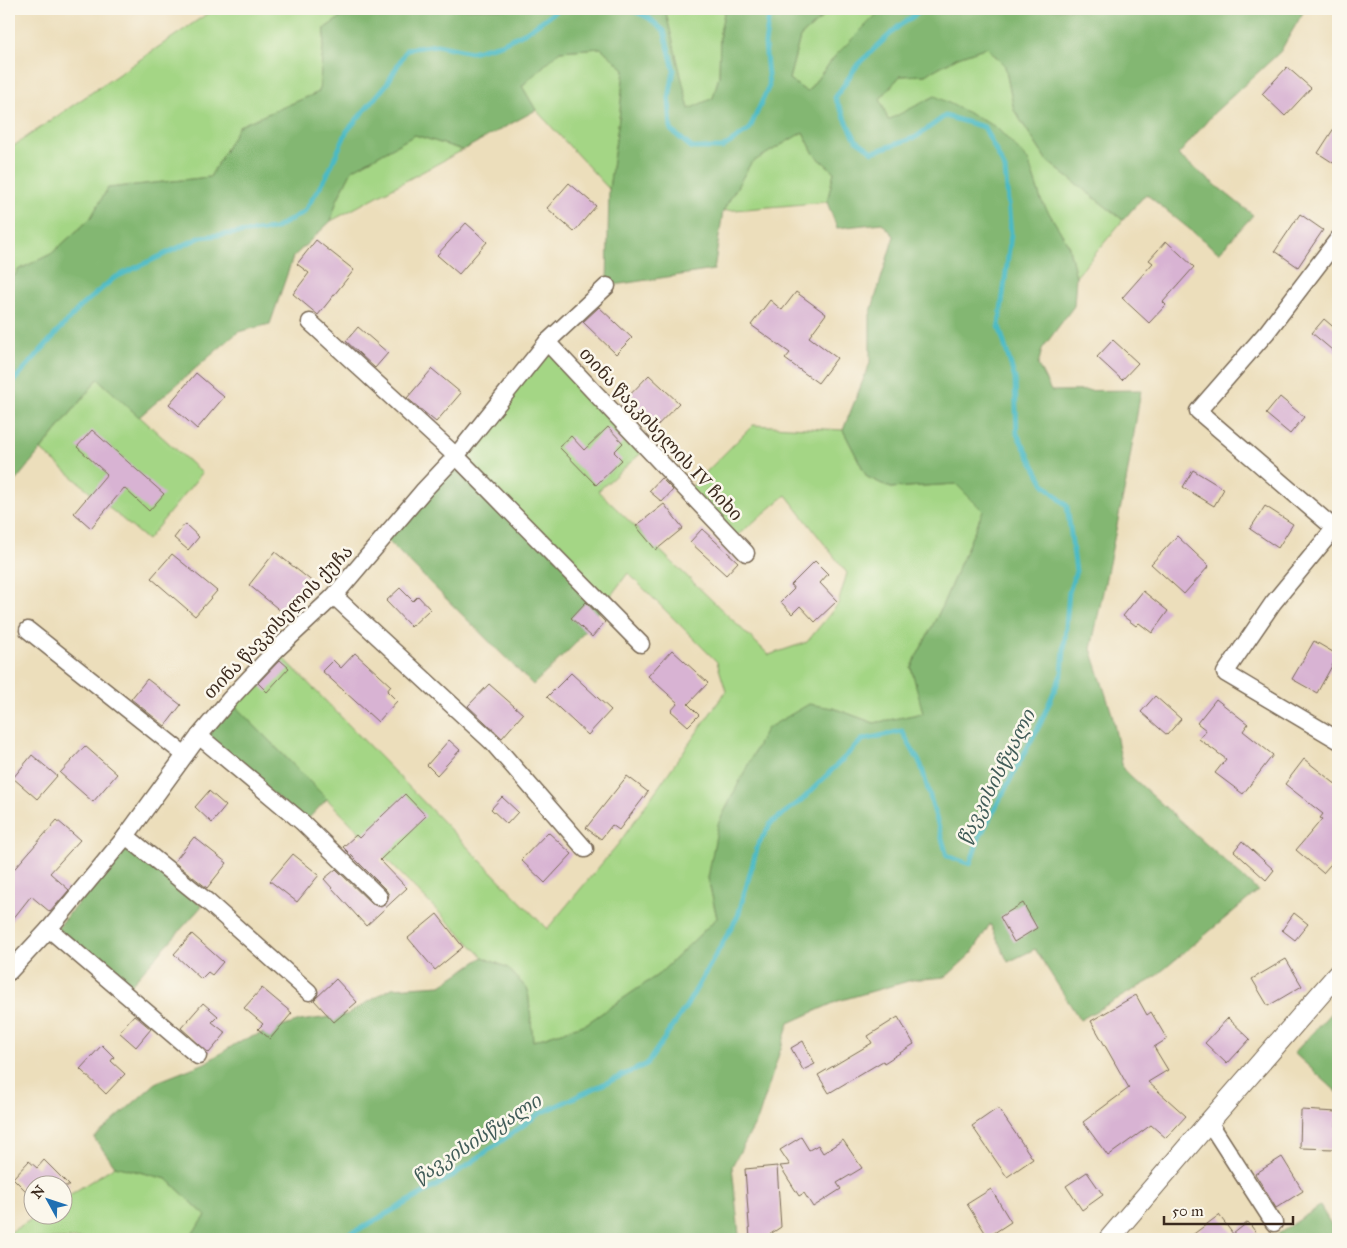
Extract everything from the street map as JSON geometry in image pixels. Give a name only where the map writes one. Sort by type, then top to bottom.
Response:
[{"type":"street","points":[[1338,239],[1266,332],[1198,411],[1336,526],[1273,603],[1225,673],[1338,740]]},
{"type":"street","name":"თინა წავკისელის ქუჩა","points":[[9,972],[49,929],[126,836],[199,736],[276,650],[334,596],[424,490],[456,456],[548,342],[607,286]]},
{"type":"street","points":[[310,322],[456,456],[641,644]]},
{"type":"street","name":"თინა წავკისელის IV ჩიხი","points":[[548,342],[746,553]]},
{"type":"street","points":[[334,596],[492,742],[585,849]]},
{"type":"street","points":[[28,630],[184,755]]},
{"type":"street","points":[[199,736],[302,822],[379,897]]},
{"type":"street","points":[[126,836],[208,902],[310,992]]},
{"type":"street","points":[[49,929],[198,1056]]},
{"type":"street","points":[[1109,1239],[1338,974]]},
{"type":"street","points":[[1209,1122],[1274,1223]]},
{"type":"green space","points":[[214,9],[353,9],[325,28],[319,92],[239,126],[210,177],[108,188],[90,219],[51,254],[18,270],[9,286],[9,149]]},
{"type":"green space","points":[[353,9],[665,9],[689,109],[713,98],[719,76],[720,32],[725,9],[832,9],[800,37],[789,79],[807,92],[836,55],[882,9],[1305,9],[1280,52],[1214,113],[1178,155],[1253,215],[1219,253],[1146,194],[1123,220],[1047,161],[1014,110],[1005,66],[987,47],[958,57],[925,75],[900,76],[880,99],[888,120],[935,96],[996,127],[1028,160],[1041,200],[1068,244],[1076,277],[1074,306],[1042,349],[1038,365],[1051,391],[1141,390],[1126,482],[1091,649],[1112,714],[1123,769],[1258,891],[1151,980],[1080,1020],[1035,949],[1008,962],[990,924],[972,953],[946,977],[912,980],[838,1001],[789,1023],[758,1119],[732,1166],[739,1235],[742,1239],[170,1239],[191,1235],[206,1216],[167,1179],[115,1166],[94,1138],[157,1082],[205,1063],[242,1040],[300,1021],[346,1015],[392,988],[441,985],[483,957],[508,968],[528,990],[533,1041],[586,1024],[659,974],[717,918],[708,878],[718,824],[766,729],[809,704],[833,708],[874,723],[923,713],[911,667],[939,613],[983,511],[956,484],[891,488],[867,477],[843,430],[870,363],[870,315],[894,236],[882,223],[837,228],[827,202],[834,172],[814,154],[803,132],[751,163],[723,211],[714,270],[607,286],[609,189],[624,69],[601,48],[560,51],[522,86],[536,110],[463,150],[415,135],[352,170],[337,200],[331,221],[293,257],[270,324],[238,332],[139,417],[98,379],[9,489],[9,286],[18,270],[51,254],[90,219],[108,188],[210,177],[239,126],[319,92],[325,28]]},
{"type":"green space","points":[[665,9],[725,9],[720,32],[719,76],[713,98],[689,110]]},
{"type":"green space","points":[[832,9],[882,9],[836,55],[807,92],[789,79],[800,37]]},
{"type":"green space","points":[[987,47],[1005,66],[1014,110],[1047,161],[1123,220],[1076,277],[1068,244],[1041,200],[1028,160],[909,111],[888,120],[880,99],[900,76],[925,75],[958,57]]},
{"type":"green space","points":[[601,48],[624,69],[609,189],[536,110],[522,86],[560,51]]},
{"type":"green space","points":[[803,132],[814,154],[834,172],[827,202],[723,211],[751,163]]},
{"type":"green space","points":[[415,135],[463,150],[331,221],[337,200],[352,170]]},
{"type":"green space","points":[[547,342],[647,448],[598,491],[769,655],[807,642],[838,604],[847,573],[786,495],[733,539],[687,491],[753,425],[843,430],[867,477],[891,488],[956,484],[983,511],[939,613],[911,667],[924,713],[874,723],[833,708],[708,878],[717,918],[659,974],[586,1024],[533,1041],[528,990],[508,968],[483,957],[232,703],[280,654],[547,929],[619,843],[726,691],[717,662],[628,573],[603,606],[456,456]]},
{"type":"green space","points":[[98,379],[202,473],[147,540],[41,450]]},
{"type":"green space","points":[[456,456],[603,606],[575,644],[533,685],[384,537]]},
{"type":"green space","points":[[232,703],[327,799],[306,821],[205,738]]},
{"type":"green space","points":[[126,845],[202,906],[125,991],[55,931]]},
{"type":"green space","points":[[1338,1005],[1338,1093],[1294,1053]]},
{"type":"green space","points":[[115,1166],[167,1179],[206,1216],[191,1235],[170,1239],[9,1239],[9,1233],[22,1225],[72,1226],[72,1193]]},
{"type":"green space","points":[[1320,1206],[1338,1239],[1271,1239]]},
{"type":"building","points":[[1287,67],[1311,88],[1285,116],[1262,94]]},
{"type":"building","points":[[1338,122],[1338,166],[1318,153]]},
{"type":"building","points":[[569,183],[596,206],[574,232],[547,208]]},
{"type":"building","points":[[1300,214],[1323,230],[1298,267],[1275,251]]},
{"type":"building","points":[[466,223],[487,242],[459,274],[437,255]]},
{"type":"building","points":[[316,240],[354,270],[318,315],[293,294],[309,273],[297,264]]},
{"type":"building","points":[[1166,241],[1194,267],[1163,302],[1166,305],[1149,323],[1122,298],[1153,263],[1149,260]]},
{"type":"building","points":[[796,292],[826,314],[809,337],[837,358],[818,383],[785,359],[790,353],[751,325],[770,300],[782,310]]},
{"type":"building","points":[[599,307],[632,338],[616,354],[583,322]]},
{"type":"building","points":[[1324,319],[1338,331],[1338,355],[1312,333]]},
{"type":"building","points":[[358,327],[388,353],[375,368],[346,341]]},
{"type":"building","points":[[1113,340],[1138,363],[1122,380],[1097,357]]},
{"type":"building","points":[[432,369],[461,393],[436,422],[407,398]]},
{"type":"building","points":[[196,373],[224,397],[197,429],[169,404]]},
{"type":"building","points":[[649,375],[679,403],[651,432],[621,404]]},
{"type":"building","points":[[1280,397],[1304,417],[1290,434],[1266,414]]},
{"type":"building","points":[[608,427],[623,443],[614,452],[622,460],[596,485],[559,447],[571,436],[584,450]]},
{"type":"building","points":[[92,430],[164,494],[149,511],[124,488],[91,528],[74,513],[107,474],[77,447]]},
{"type":"building","points":[[1193,470],[1224,489],[1214,506],[1183,487]]},
{"type":"building","points":[[661,478],[673,490],[662,502],[649,491]]},
{"type":"building","points":[[664,504],[683,528],[656,550],[636,526]]},
{"type":"building","points":[[1265,506],[1293,524],[1278,548],[1250,529]]},
{"type":"building","points":[[185,524],[199,537],[188,550],[174,538]]},
{"type":"building","points":[[702,529],[738,562],[726,575],[690,542]]},
{"type":"building","points":[[1177,536],[1209,566],[1184,594],[1151,564]]},
{"type":"building","points":[[275,552],[314,583],[288,617],[249,585]]},
{"type":"building","points":[[172,554],[217,591],[195,616],[151,578]]},
{"type":"building","points":[[815,561],[828,574],[820,583],[837,601],[815,622],[800,606],[792,614],[781,602],[794,589],[791,585]]},
{"type":"building","points":[[400,588],[413,601],[418,596],[430,609],[411,627],[386,601]]},
{"type":"building","points":[[1143,591],[1168,611],[1152,633],[1139,623],[1136,626],[1123,616]]},
{"type":"building","points":[[586,602],[605,622],[592,637],[571,618]]},
{"type":"building","points":[[1314,641],[1338,655],[1317,693],[1292,679]]},
{"type":"building","points":[[672,650],[708,683],[688,704],[699,715],[688,726],[671,711],[678,703],[648,676]]},
{"type":"building","points":[[355,653],[391,686],[387,691],[397,701],[378,722],[322,671],[333,660],[341,668]]},
{"type":"building","points":[[280,660],[289,668],[267,692],[258,683]]},
{"type":"building","points":[[571,673],[611,710],[588,735],[547,697]]},
{"type":"building","points":[[147,679],[181,705],[165,726],[131,699]]},
{"type":"building","points":[[489,684],[523,714],[502,738],[468,706]]},
{"type":"building","points":[[1155,696],[1181,719],[1167,735],[1141,712]]},
{"type":"building","points":[[1216,699],[1248,724],[1243,731],[1273,755],[1243,794],[1215,773],[1226,759],[1199,739],[1206,730],[1197,723]]},
{"type":"building","points":[[449,740],[460,750],[437,775],[427,765]]},
{"type":"building","points":[[85,746],[117,774],[93,802],[60,773]]},
{"type":"building","points":[[32,755],[57,776],[37,799],[13,778]]},
{"type":"building","points":[[1304,759],[1338,786],[1338,856],[1323,873],[1296,850],[1322,819],[1320,818],[1323,814],[1285,784]]},
{"type":"building","points":[[627,776],[648,792],[619,830],[612,825],[601,839],[586,828]]},
{"type":"building","points":[[209,791],[226,806],[212,823],[195,807]]},
{"type":"building","points":[[405,794],[426,816],[380,860],[407,888],[366,926],[324,879],[336,869],[372,904],[381,907],[386,904],[389,895],[386,890],[343,847],[356,835],[359,838]]},
{"type":"building","points":[[502,797],[518,812],[507,824],[491,809]]},
{"type":"building","points":[[57,820],[80,840],[50,873],[69,890],[50,912],[31,896],[9,924],[9,875]]},
{"type":"building","points":[[548,832],[572,854],[545,883],[521,860]]},
{"type":"building","points":[[194,837],[227,863],[207,888],[174,862]]},
{"type":"building","points":[[1242,841],[1274,870],[1266,880],[1234,851]]},
{"type":"building","points":[[293,854],[319,875],[297,902],[270,881]]},
{"type":"building","points":[[1023,903],[1037,928],[1014,942],[1000,917]]},
{"type":"building","points":[[1294,913],[1308,924],[1295,940],[1282,930]]},
{"type":"building","points":[[437,914],[463,947],[435,970],[408,938]]},
{"type":"building","points":[[192,934],[223,962],[212,975],[208,972],[201,979],[174,954]]},
{"type":"building","points":[[1286,959],[1302,986],[1268,1006],[1252,979]]},
{"type":"building","points":[[336,979],[357,1002],[334,1022],[314,1000]]},
{"type":"building","points":[[262,988],[292,1013],[270,1039],[258,1029],[263,1024],[244,1008]]},
{"type":"building","points":[[1136,995],[1147,1015],[1151,1012],[1167,1039],[1154,1047],[1168,1070],[1148,1082],[1186,1116],[1166,1138],[1151,1125],[1108,1156],[1083,1122],[1129,1088],[1091,1021]]},
{"type":"building","points":[[203,1003],[218,1016],[212,1022],[226,1033],[209,1053],[181,1028]]},
{"type":"building","points":[[134,1015],[151,1029],[136,1047],[119,1032]]},
{"type":"building","points":[[898,1017],[914,1044],[829,1093],[818,1075],[872,1043],[868,1036]]},
{"type":"building","points":[[1228,1018],[1250,1039],[1227,1064],[1205,1043]]},
{"type":"building","points":[[803,1041],[815,1064],[803,1070],[791,1048]]},
{"type":"building","points":[[102,1045],[114,1057],[111,1061],[125,1074],[106,1094],[80,1069]]},
{"type":"building","points":[[998,1108],[1033,1159],[1007,1177],[972,1126]]},
{"type":"building","points":[[1301,1110],[1337,1112],[1335,1149],[1300,1148]]},
{"type":"building","points":[[801,1137],[809,1150],[818,1145],[823,1153],[843,1140],[862,1168],[837,1183],[841,1189],[813,1207],[804,1193],[799,1196],[780,1166],[790,1165],[780,1150]]},
{"type":"building","points":[[1282,1157],[1303,1191],[1276,1208],[1255,1174]]},
{"type":"building","points":[[44,1160],[60,1176],[22,1176],[22,1187],[13,1178],[29,1161],[37,1168]]},
{"type":"building","points":[[777,1166],[781,1227],[763,1239],[750,1239],[745,1169]]},
{"type":"building","points":[[1087,1172],[1103,1195],[1082,1210],[1066,1186]]},
{"type":"building","points":[[991,1189],[1011,1222],[988,1237],[967,1204]]},
{"type":"building","points":[[1219,1215],[1233,1234],[1248,1222],[1261,1239],[1187,1239]]},
{"type":"waterway","points":[[9,386],[80,307],[114,278],[201,237],[274,229],[304,212],[326,177],[347,131],[387,84],[407,49],[437,45],[471,52],[501,44],[526,32],[559,9]]},
{"type":"waterway","points":[[630,9],[649,18],[664,31],[674,70],[669,98],[671,130],[692,148],[722,148],[749,130],[769,86],[765,44],[770,9]]},
{"type":"waterway","name":"წავკისისწყალი","points":[[337,1239],[358,1230],[448,1179],[539,1114],[647,1064],[687,1005],[738,916],[758,845],[771,823],[802,800],[862,740],[902,731],[921,765],[947,856],[970,864],[979,838],[1041,722],[1062,673],[1069,592],[1076,571],[1067,506],[1044,484],[1017,434],[1015,379],[999,326],[1011,234],[1005,169],[984,127],[945,116],[916,137],[873,152],[856,140],[835,98],[858,64],[899,26],[924,9]]}]
